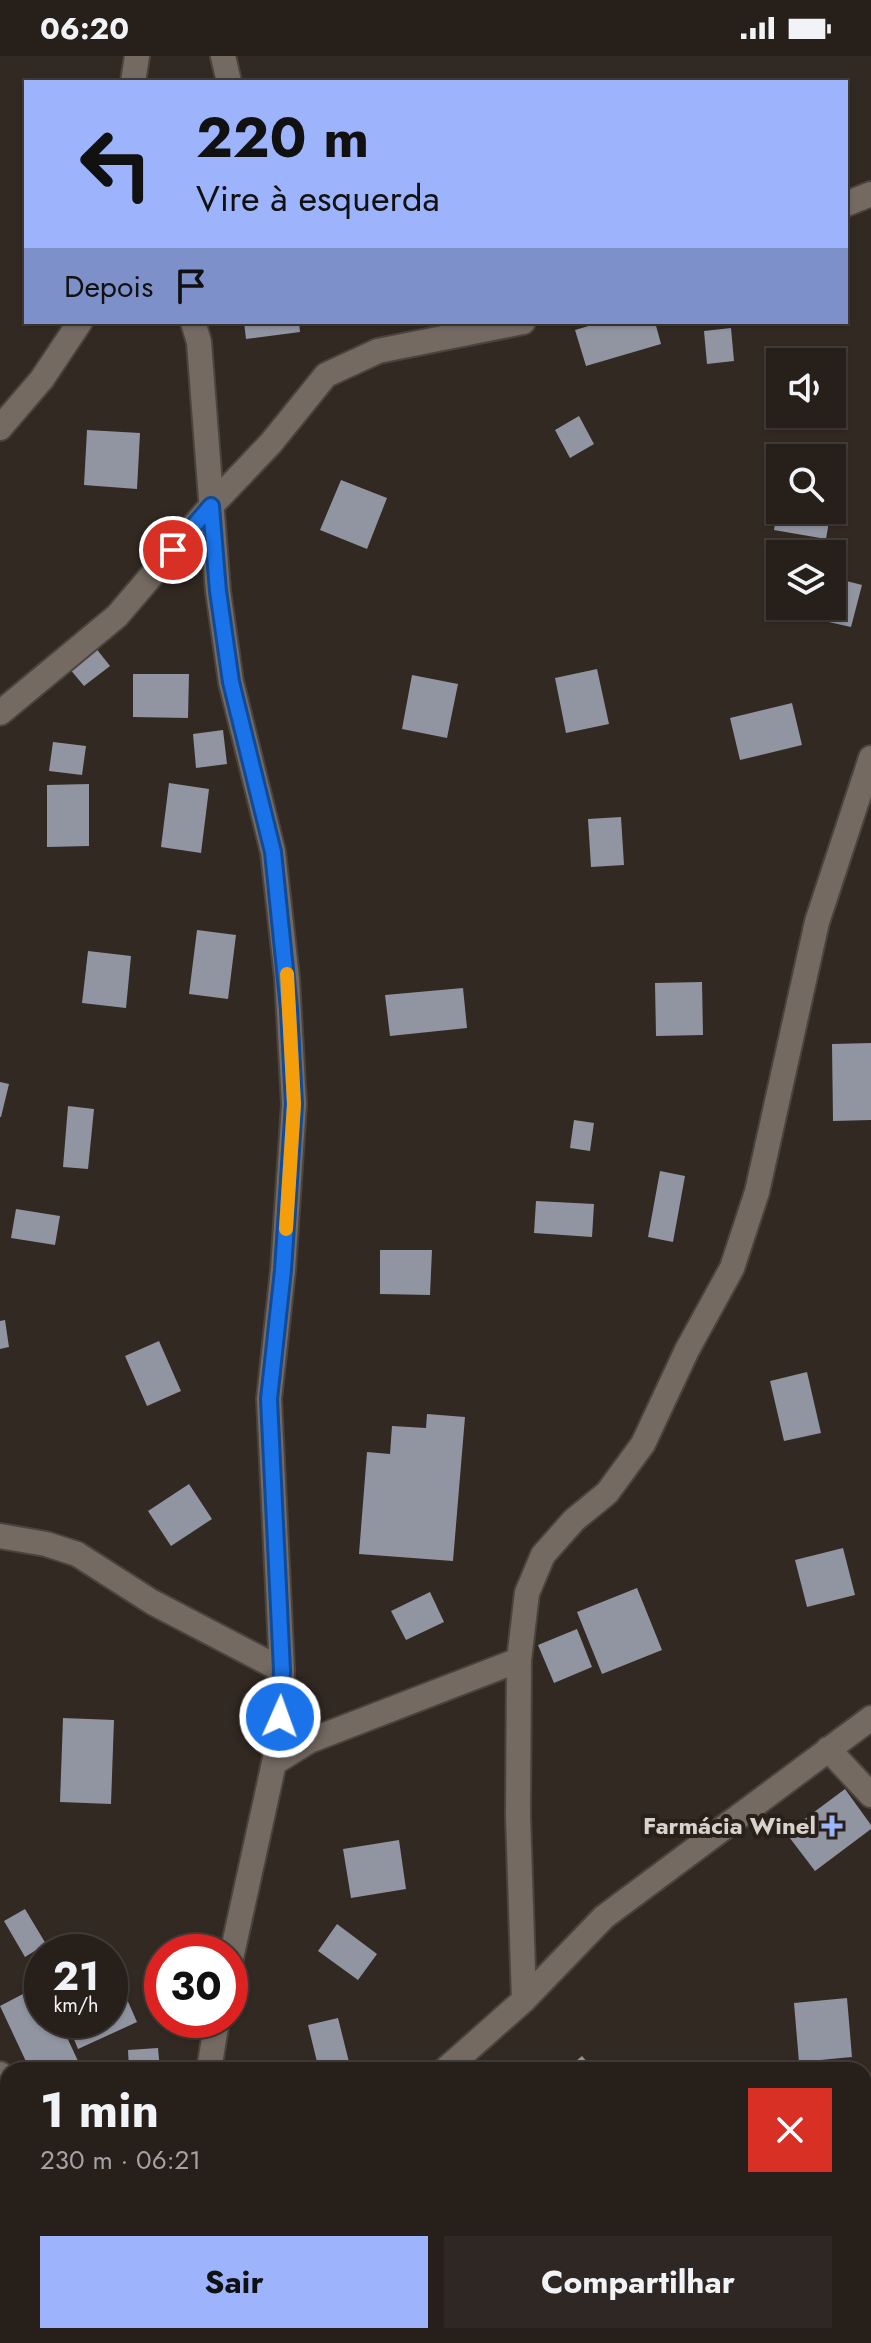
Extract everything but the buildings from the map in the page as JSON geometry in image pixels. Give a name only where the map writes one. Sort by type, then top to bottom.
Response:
[{"type":"street","points":[[133,80],[137,56]]},
{"type":"street","points":[[223,56],[229,80]]},
{"type":"street","points":[[848,203],[871,194]]},
{"type":"street","points":[[0,428],[42,379],[79,324]]},
{"type":"street","points":[[194,324],[199,342],[218,591],[231,682],[273,852],[287,978],[294,1104],[283,1270],[269,1399],[282,1670],[279,1740],[236,1934]]},
{"type":"street","points":[[423,324],[446,339]]},
{"type":"street","points":[[0,713],[117,616],[211,506],[271,443],[326,375],[378,351],[514,324]]},
{"type":"street","points":[[524,2000],[518,1816],[519,1660],[527,1593],[543,1555],[574,1520],[607,1493],[643,1444],[687,1350],[732,1268],[757,1192],[817,922],[871,758]]},
{"type":"street","points":[[0,1536],[46,1544],[77,1554],[152,1602],[282,1670]]},
{"type":"street","points":[[274,1763],[309,1741],[519,1660]]},
{"type":"street","points":[[454,2062],[524,2000],[604,1917],[871,1718]]},
{"type":"street","points":[[828,1749],[871,1795]]},
{"type":"street","points":[[210,2062],[214,2038]]},
{"type":"slow traffic","points":[[286,1229],[294,1104],[287,974]]},
{"type":"place","name":"Farmácia Winel","points":[[832,1826]]},
{"type":"route","points":[[173,550],[211,506],[218,591],[231,682],[273,852],[287,978],[294,1104],[283,1270],[269,1399],[282,1670],[280,1717]]}]
